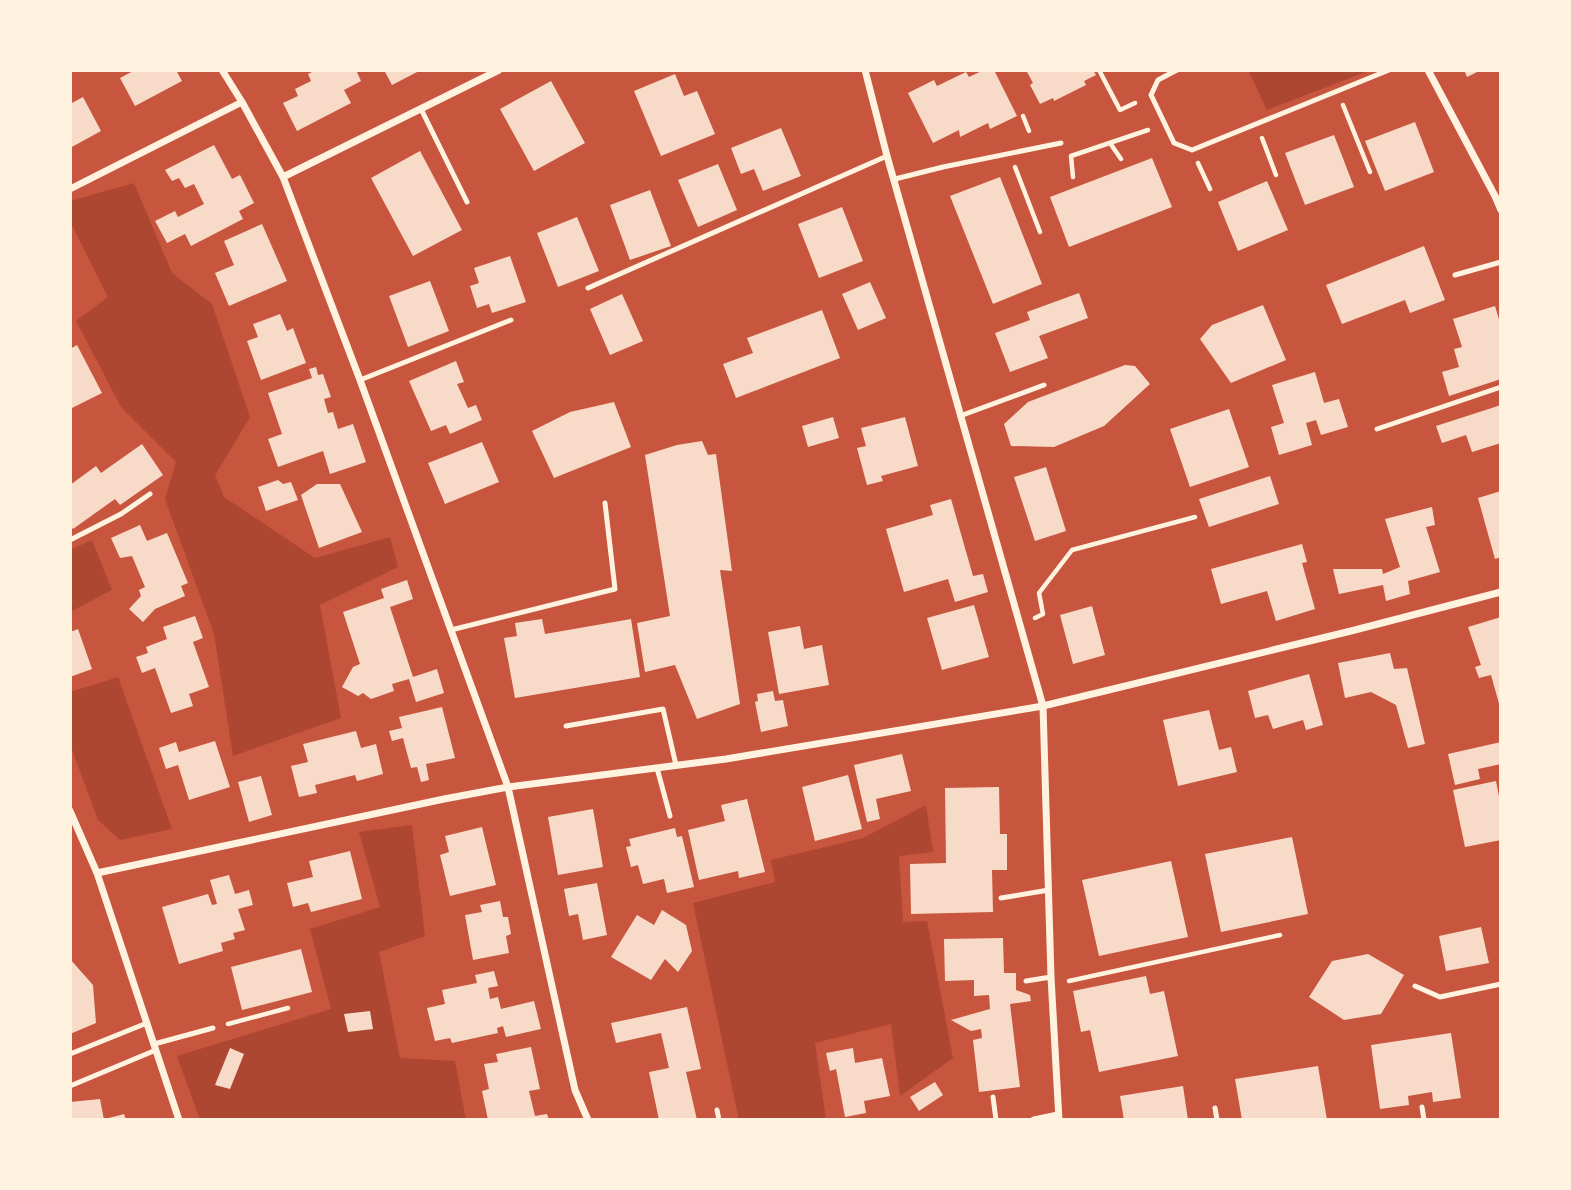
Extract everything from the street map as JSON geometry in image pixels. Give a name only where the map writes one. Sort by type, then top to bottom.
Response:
[{"type":"street","points":[[222,70],[283,177],[508,787],[575,1090],[588,1120]]},
{"type":"street","points":[[283,177],[499,70]]},
{"type":"street","points":[[865,70],[1043,706],[1058,1118],[1034,1120]]},
{"type":"street","points":[[1428,70],[1498,195],[1501,210]]},
{"type":"street","points":[[70,189],[242,102]]},
{"type":"street","points":[[97,873],[508,787],[726,759],[1043,706],[1501,592]]},
{"type":"street","points":[[70,811],[97,873],[179,1120]]},
{"type":"lane","points":[[1177,70],[1158,80],[1152,95],[1174,143],[1192,150],[1389,70]]},
{"type":"lane","points":[[421,109],[467,202]]},
{"type":"lane","points":[[895,179],[1060,143]]},
{"type":"lane","points":[[588,288],[887,156]]},
{"type":"lane","points":[[1455,275],[1501,262]]},
{"type":"lane","points":[[360,380],[511,320]]},
{"type":"lane","points":[[960,416],[1044,385]]},
{"type":"lane","points":[[1377,429],[1501,387]]},
{"type":"lane","points":[[70,540],[121,514],[150,494]]},
{"type":"lane","points":[[451,630],[615,589],[605,502]]},
{"type":"lane","points":[[566,726],[663,709],[676,765]]},
{"type":"lane","points":[[657,768],[670,816]]},
{"type":"lane","points":[[1001,898],[1049,890]]},
{"type":"lane","points":[[1026,981],[1051,981]]},
{"type":"lane","points":[[1415,986],[1440,997],[1501,984]]},
{"type":"lane","points":[[70,1054],[147,1023]]},
{"type":"lane","points":[[70,1086],[155,1047],[213,1028]]},
{"type":"lane","points":[[993,1097],[996,1120]]},
{"type":"lane","points":[[1422,1107],[1424,1120]]},
{"type":"lane","points":[[1215,1108],[1217,1120]]},
{"type":"lane","points":[[717,1110],[719,1120]]},
{"type":"path","points":[[1099,70],[1120,110],[1152,95]]},
{"type":"path","points":[[1338,91],[1370,172]]},
{"type":"path","points":[[1073,177],[1071,156],[1165,124]]},
{"type":"path","points":[[1257,124],[1276,175]]},
{"type":"path","points":[[1110,143],[1121,159]]},
{"type":"path","points":[[1192,150],[1210,189]]},
{"type":"path","points":[[1010,153],[1040,232]]},
{"type":"path","points":[[1019,628],[1043,614],[1039,593],[1072,550],[1195,517]]},
{"type":"path","points":[[1051,981],[1280,935]]},
{"type":"path","points":[[213,1028],[288,1008]]},
{"type":"shaded area","points":[[1248,70],[1371,70],[1267,110]]},
{"type":"shaded area","points":[[134,183],[172,273],[212,304],[250,417],[215,475],[224,497],[315,558],[390,537],[398,567],[320,605],[341,718],[233,756],[214,634],[165,499],[176,462],[121,407],[76,321],[108,297],[70,221],[70,201]]},
{"type":"shaded area","points":[[92,540],[112,590],[70,612],[70,550]]},
{"type":"shaded area","points":[[118,677],[172,829],[120,840],[98,820],[70,744],[70,692]]},
{"type":"shaded area","points":[[926,805],[933,852],[899,856],[903,922],[927,921],[953,1058],[900,1096],[891,1024],[815,1043],[826,1120],[739,1120],[693,903],[775,882],[771,860],[863,838]]},
{"type":"shaded area","points":[[412,825],[425,936],[379,952],[400,1058],[455,1061],[466,1120],[200,1120],[177,1056],[331,1009],[310,929],[380,907],[359,832]]},
{"type":"building","points":[[135,70],[176,70],[182,81],[135,106],[120,78]]},
{"type":"building","points":[[316,70],[356,70],[361,81],[344,90],[351,103],[297,131],[283,103],[298,96],[295,89],[311,81],[308,74]]},
{"type":"building","points":[[384,70],[421,70],[392,85]]},
{"type":"building","points":[[984,70],[994,70],[1017,116],[990,129],[988,123],[960,137],[959,130],[933,143],[908,93],[934,80],[937,86],[966,72],[969,77]]},
{"type":"building","points":[[1026,70],[1093,70],[1096,75],[1084,81],[1086,85],[1054,101],[1053,98],[1040,104]]},
{"type":"building","points":[[1464,70],[1481,70],[1467,77]]},
{"type":"building","points":[[675,74],[684,96],[697,91],[715,134],[661,156],[634,91]]},
{"type":"building","points":[[551,81],[585,143],[534,171],[500,109]]},
{"type":"building","points":[[83,97],[101,131],[70,148],[70,104]]},
{"type":"building","points":[[1415,122],[1434,172],[1385,191],[1365,141]]},
{"type":"building","points":[[781,128],[801,176],[763,191],[754,169],[741,174],[731,148]]},
{"type":"building","points":[[1334,135],[1354,187],[1305,205],[1285,153]]},
{"type":"building","points":[[214,145],[232,179],[240,175],[254,203],[239,211],[243,219],[191,246],[185,234],[167,243],[155,221],[175,211],[178,217],[204,204],[194,184],[185,188],[179,178],[172,181],[165,170]]},
{"type":"building","points":[[420,151],[462,230],[413,256],[371,178]]},
{"type":"building","points":[[1152,158],[1172,207],[1069,247],[1050,197]]},
{"type":"building","points":[[718,164],[737,210],[698,227],[678,180]]},
{"type":"building","points":[[1000,177],[1042,284],[993,304],[950,196]]},
{"type":"building","points":[[1267,181],[1288,230],[1238,251],[1218,202]]},
{"type":"building","points":[[650,190],[671,246],[630,260],[610,205]]},
{"type":"building","points":[[842,207],[863,261],[819,278],[798,224]]},
{"type":"building","points":[[577,217],[599,271],[558,287],[537,233]]},
{"type":"building","points":[[262,224],[287,281],[229,306],[215,273],[234,265],[224,241]]},
{"type":"building","points":[[1424,246],[1445,300],[1410,313],[1405,300],[1342,324],[1326,285]]},
{"type":"building","points":[[510,256],[526,302],[492,313],[489,304],[477,308],[470,286],[479,283],[474,268]]},
{"type":"building","points":[[430,281],[449,331],[408,347],[389,296]]},
{"type":"building","points":[[870,282],[886,318],[858,330],[842,294]]},
{"type":"building","points":[[1079,293],[1088,318],[1039,336],[1048,358],[1010,372],[995,333],[1030,320],[1027,312]]},
{"type":"building","points":[[622,294],[643,341],[610,355],[590,309]]},
{"type":"building","points":[[1263,305],[1286,360],[1231,383],[1200,339],[1212,325]]},
{"type":"building","points":[[1495,306],[1501,326],[1501,379],[1449,396],[1442,372],[1459,367],[1454,349],[1462,347],[1453,319]]},
{"type":"building","points":[[822,310],[840,358],[736,398],[723,364],[753,353],[747,338]]},
{"type":"building","points":[[280,314],[287,331],[293,328],[306,363],[261,380],[247,341],[258,337],[253,324]]},
{"type":"building","points":[[77,345],[102,393],[70,409],[70,349]]},
{"type":"building","points":[[456,361],[464,382],[457,384],[468,408],[476,405],[482,420],[450,434],[446,425],[431,431],[409,381]]},
{"type":"building","points":[[1125,365],[1135,366],[1150,384],[1104,426],[1054,447],[1011,446],[1004,424],[1028,402]]},
{"type":"building","points":[[316,367],[318,375],[323,374],[331,397],[324,399],[328,413],[333,412],[338,429],[353,424],[366,462],[330,474],[323,451],[278,467],[268,439],[282,434],[268,393],[312,378],[309,369]]},
{"type":"building","points":[[1315,372],[1324,403],[1339,399],[1348,427],[1321,435],[1316,420],[1306,423],[1312,445],[1279,455],[1271,427],[1284,423],[1272,385]]},
{"type":"building","points":[[614,402],[631,447],[554,478],[532,431],[570,412]]},
{"type":"building","points":[[1501,405],[1501,443],[1472,452],[1466,435],[1442,443],[1436,426]]},
{"type":"building","points":[[1229,409],[1249,467],[1190,487],[1170,429]]},
{"type":"building","points":[[833,417],[839,438],[808,447],[802,426]]},
{"type":"building","points":[[905,417],[918,466],[881,476],[883,481],[867,485],[857,448],[866,446],[861,428]]},
{"type":"building","points":[[702,441],[708,455],[716,454],[732,571],[720,570],[740,704],[697,719],[675,665],[645,672],[637,623],[670,616],[645,455]]},
{"type":"building","points":[[482,442],[499,482],[445,504],[428,463]]},
{"type":"building","points":[[142,444],[163,475],[120,505],[115,499],[73,529],[70,525],[70,485],[96,466],[101,473]]},
{"type":"building","points":[[1046,467],[1066,531],[1035,541],[1014,477]]},
{"type":"building","points":[[1270,476],[1279,504],[1209,527],[1199,499]]},
{"type":"building","points":[[278,480],[283,484],[291,482],[298,500],[266,511],[258,487]]},
{"type":"building","points":[[317,484],[340,484],[362,532],[319,548],[301,495]]},
{"type":"building","points":[[1501,491],[1501,557],[1495,559],[1478,498]]},
{"type":"building","points":[[951,499],[973,576],[983,574],[988,592],[955,602],[948,579],[904,592],[886,529],[933,515],[930,505]]},
{"type":"building","points":[[1432,507],[1435,525],[1426,527],[1440,572],[1408,581],[1410,594],[1386,601],[1383,585],[1339,594],[1333,569],[1382,569],[1383,574],[1400,567],[1385,519]]},
{"type":"building","points":[[140,525],[147,541],[167,533],[188,583],[181,586],[185,596],[155,609],[143,622],[129,609],[141,596],[139,590],[145,587],[132,556],[120,558],[111,538]]},
{"type":"building","points":[[1302,544],[1307,562],[1302,563],[1315,609],[1276,621],[1267,591],[1221,604],[1211,569]]},
{"type":"building","points":[[407,580],[413,599],[390,607],[413,677],[437,669],[444,693],[416,702],[409,679],[392,684],[394,691],[371,699],[363,693],[358,696],[342,687],[353,667],[360,664],[343,612],[384,598],[381,589]]},
{"type":"building","points":[[974,605],[989,657],[942,670],[927,618]]},
{"type":"building","points":[[1092,606],[1105,655],[1073,664],[1060,615]]},
{"type":"building","points":[[195,616],[203,638],[193,642],[209,687],[189,694],[193,706],[171,713],[155,668],[142,673],[136,657],[148,653],[146,647],[167,639],[163,627]]},
{"type":"building","points":[[1501,617],[1500,707],[1491,675],[1479,678],[1475,667],[1481,665],[1468,627]]},
{"type":"building","points":[[542,619],[545,634],[631,619],[640,677],[515,698],[504,638],[517,636],[515,623]]},
{"type":"building","points":[[800,626],[804,649],[822,645],[829,685],[779,694],[768,632]]},
{"type":"building","points":[[78,629],[92,669],[70,677],[70,632]]},
{"type":"building","points":[[1390,653],[1394,669],[1407,668],[1425,744],[1408,748],[1396,705],[1371,692],[1345,698],[1338,663]]},
{"type":"building","points":[[1309,674],[1323,725],[1306,730],[1303,720],[1273,729],[1268,715],[1255,718],[1248,691]]},
{"type":"building","points":[[773,691],[775,701],[783,700],[788,726],[761,732],[755,702],[758,701],[757,694]]},
{"type":"building","points":[[442,707],[455,758],[426,764],[429,780],[421,782],[417,767],[411,768],[403,738],[392,741],[389,731],[402,728],[399,717]]},
{"type":"building","points":[[1209,710],[1219,750],[1231,747],[1237,772],[1178,786],[1163,720]]},
{"type":"building","points":[[356,731],[361,748],[376,744],[383,774],[357,781],[355,775],[315,785],[317,793],[299,797],[291,766],[308,762],[303,744]]},
{"type":"building","points":[[215,741],[230,787],[189,800],[178,765],[166,769],[159,748],[176,742],[179,752]]},
{"type":"building","points":[[1501,742],[1501,764],[1478,769],[1480,779],[1455,785],[1448,754]]},
{"type":"building","points":[[902,754],[911,791],[876,799],[880,819],[867,822],[854,765]]},
{"type":"building","points":[[848,775],[862,829],[815,841],[802,787]]},
{"type":"building","points":[[261,776],[272,815],[249,822],[238,782]]},
{"type":"building","points":[[1496,781],[1501,807],[1501,840],[1465,847],[1453,790]]},
{"type":"building","points":[[999,787],[1000,834],[1007,834],[1007,870],[992,870],[993,912],[911,914],[910,864],[946,863],[945,788]]},
{"type":"building","points":[[747,799],[765,872],[739,878],[738,871],[699,880],[688,830],[725,821],[721,805]]},
{"type":"building","points":[[593,809],[603,867],[558,875],[548,817]]},
{"type":"building","points":[[482,827],[496,885],[450,896],[440,855],[449,852],[445,836]]},
{"type":"building","points":[[675,828],[677,837],[682,836],[694,887],[667,893],[664,879],[643,884],[638,865],[631,867],[626,847],[631,846],[629,839]]},
{"type":"building","points":[[1292,837],[1308,914],[1221,932],[1205,854]]},
{"type":"building","points":[[350,851],[362,899],[311,912],[308,903],[293,907],[287,883],[313,877],[309,861]]},
{"type":"building","points":[[1171,861],[1188,937],[1099,956],[1082,880]]},
{"type":"building","points":[[229,875],[235,894],[249,890],[253,905],[238,909],[245,930],[233,933],[235,939],[221,943],[223,951],[179,964],[162,907],[208,894],[212,905],[217,904],[210,880]]},
{"type":"building","points":[[597,883],[607,935],[583,940],[578,914],[569,916],[564,889]]},
{"type":"building","points":[[500,901],[503,917],[508,917],[511,934],[506,936],[509,953],[473,960],[465,915],[482,912],[480,905]]},
{"type":"building","points":[[662,910],[686,925],[692,951],[678,972],[665,959],[651,980],[611,957],[637,915],[654,925]]},
{"type":"building","points":[[1481,927],[1489,963],[1446,971],[1439,936]]},
{"type":"building","points":[[1003,938],[1004,973],[1016,973],[1016,990],[1030,995],[1031,1001],[1010,1004],[1020,1087],[979,1092],[973,1040],[982,1038],[981,1029],[971,1031],[951,1020],[990,1009],[989,995],[974,996],[974,980],[945,981],[944,939]]},
{"type":"building","points":[[301,949],[312,992],[242,1010],[231,967]]},
{"type":"building","points":[[1368,954],[1404,975],[1381,1014],[1344,1020],[1309,997],[1332,961]]},
{"type":"building","points":[[70,959],[93,985],[96,1023],[70,1034]]},
{"type":"building","points":[[494,971],[498,986],[488,988],[490,999],[498,997],[501,1009],[534,1001],[541,1029],[506,1037],[503,1026],[497,1028],[498,1033],[452,1043],[450,1038],[435,1041],[427,1008],[445,1004],[442,990],[477,983],[475,975]]},
{"type":"building","points":[[1146,976],[1150,994],[1164,991],[1178,1056],[1099,1072],[1090,1030],[1081,1032],[1073,991]]},
{"type":"building","points":[[687,1007],[701,1069],[686,1072],[697,1120],[659,1120],[649,1072],[669,1068],[661,1033],[616,1043],[611,1023]]},
{"type":"building","points":[[370,1011],[373,1029],[348,1032],[344,1014]]},
{"type":"building","points":[[1451,1033],[1461,1098],[1433,1102],[1432,1092],[1408,1096],[1409,1105],[1380,1109],[1371,1045]]},
{"type":"building","points":[[531,1047],[540,1089],[529,1091],[535,1116],[547,1114],[549,1120],[488,1120],[482,1091],[489,1089],[484,1064],[498,1062],[496,1054]]},
{"type":"building","points":[[230,1048],[244,1054],[230,1089],[215,1085]]},
{"type":"building","points":[[853,1048],[855,1063],[882,1058],[890,1096],[864,1101],[866,1113],[845,1117],[836,1069],[830,1071],[826,1053]]},
{"type":"building","points":[[1318,1066],[1327,1120],[1242,1120],[1235,1079]]},
{"type":"building","points":[[935,1082],[943,1095],[919,1111],[910,1097]]},
{"type":"building","points":[[1183,1086],[1188,1120],[1124,1120],[1120,1096]]},
{"type":"building","points":[[100,1099],[104,1120],[70,1120],[70,1102]]},
{"type":"building","points":[[124,1114],[126,1120],[105,1120],[105,1119]]}]
